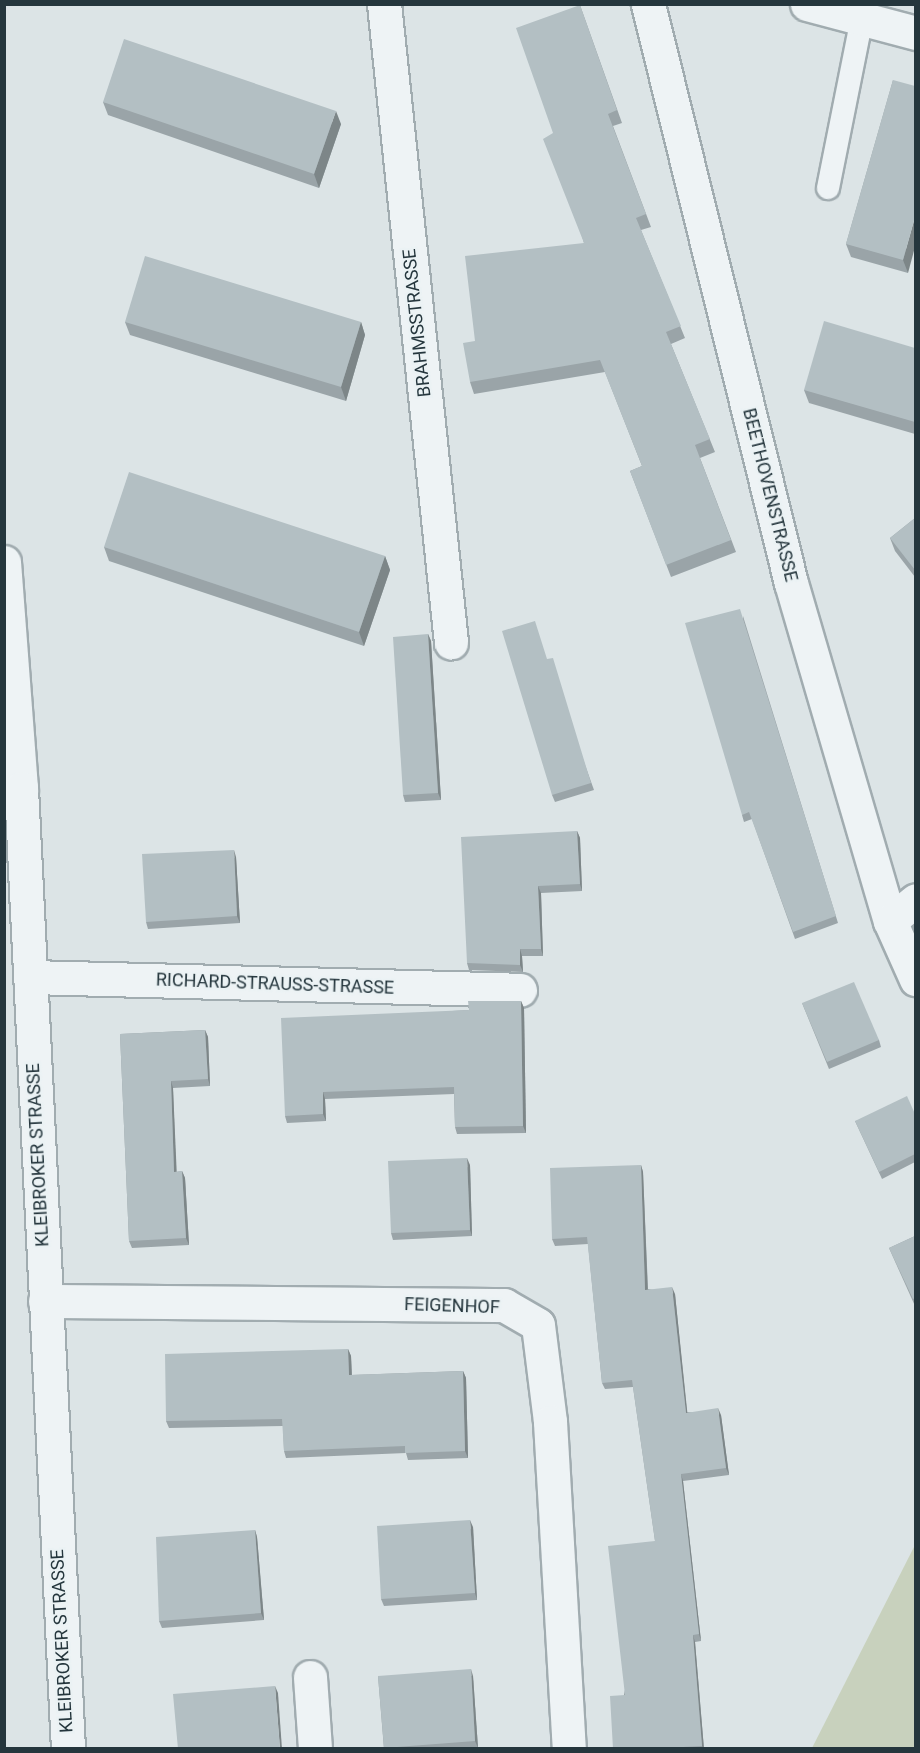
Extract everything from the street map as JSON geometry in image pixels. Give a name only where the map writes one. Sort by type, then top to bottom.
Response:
[{"type":"street","name":"BRAHMSSTRASSE","points":[[384,4],[451,642]]},
{"type":"street","name":"BEETHOVENSTRASSE","points":[[648,4],[791,583],[891,921],[915,979]]},
{"type":"street","points":[[807,4],[862,18],[904,21]]},
{"type":"street","name":"KLEIBROKER STRASSE","points":[[4,562],[30,977],[68,1749]]},
{"type":"street","points":[[891,921],[915,900]]},
{"type":"street","name":"RICHARD-STRAUSS-STRASSE","points":[[30,977],[520,990]]},
{"type":"street","name":"FEIGENHOF","points":[[45,1300],[504,1305],[538,1325],[550,1433],[569,1749]]},
{"type":"street","points":[[310,1677],[315,1749]]},
{"type":"lane","points":[[828,188],[862,18]]},
{"type":"green space","points":[[915,1545],[915,1748],[812,1748]]},
{"type":"building","points":[[580,5],[617,110],[608,114],[646,214],[636,218],[681,326],[666,332],[710,439],[695,445],[731,540],[666,565],[630,471],[642,466],[600,360],[470,382],[463,343],[475,341],[465,256],[584,243],[543,139],[553,133],[516,28]]},
{"type":"building","points":[[124,39],[336,111],[314,174],[103,102]]},
{"type":"building","points":[[893,80],[915,86],[915,217],[903,260],[846,244]]},
{"type":"building","points":[[145,256],[361,322],[341,387],[125,322]]},
{"type":"building","points":[[824,321],[915,348],[915,422],[804,390]]},
{"type":"building","points":[[129,472],[385,556],[359,632],[104,547]]},
{"type":"building","points":[[915,518],[915,570],[890,538]]},
{"type":"building","points":[[740,609],[836,916],[793,932],[749,812],[742,815],[685,623]]},
{"type":"building","points":[[535,621],[547,659],[553,658],[591,783],[552,795],[502,631]]},
{"type":"building","points":[[428,634],[438,793],[403,795],[393,637]]},
{"type":"building","points":[[577,831],[580,884],[538,886],[541,949],[520,949],[520,965],[467,963],[461,837]]},
{"type":"building","points":[[234,850],[237,916],[146,922],[142,854]]},
{"type":"building","points":[[854,982],[879,1040],[827,1062],[802,1003]]},
{"type":"building","points":[[468,1001],[521,1001],[523,1126],[455,1127],[454,1087],[323,1092],[323,1114],[285,1116],[281,1018],[469,1010]]},
{"type":"building","points":[[205,1030],[208,1079],[171,1081],[174,1172],[182,1171],[186,1238],[129,1241],[120,1034]]},
{"type":"building","points":[[907,1096],[915,1114],[915,1154],[879,1172],[855,1121]]},
{"type":"building","points":[[467,1158],[470,1230],[391,1233],[388,1161]]},
{"type":"building","points":[[641,1165],[645,1290],[672,1287],[686,1413],[718,1408],[726,1468],[681,1474],[699,1634],[693,1635],[702,1746],[683,1747],[683,1749],[613,1749],[610,1696],[625,1695],[608,1546],[655,1541],[632,1380],[602,1383],[587,1237],[552,1239],[550,1168]]},
{"type":"building","points":[[915,1236],[915,1298],[913,1299],[889,1248]]},
{"type":"building","points":[[348,1349],[349,1375],[463,1371],[465,1451],[405,1453],[405,1446],[284,1451],[282,1419],[166,1421],[165,1354]]},
{"type":"building","points":[[470,1520],[475,1593],[381,1599],[377,1526]]},
{"type":"building","points":[[255,1530],[261,1613],[159,1621],[156,1537]]},
{"type":"building","points":[[471,1669],[475,1741],[384,1748],[378,1676]]},
{"type":"building","points":[[275,1686],[280,1749],[178,1749],[173,1694]]}]
